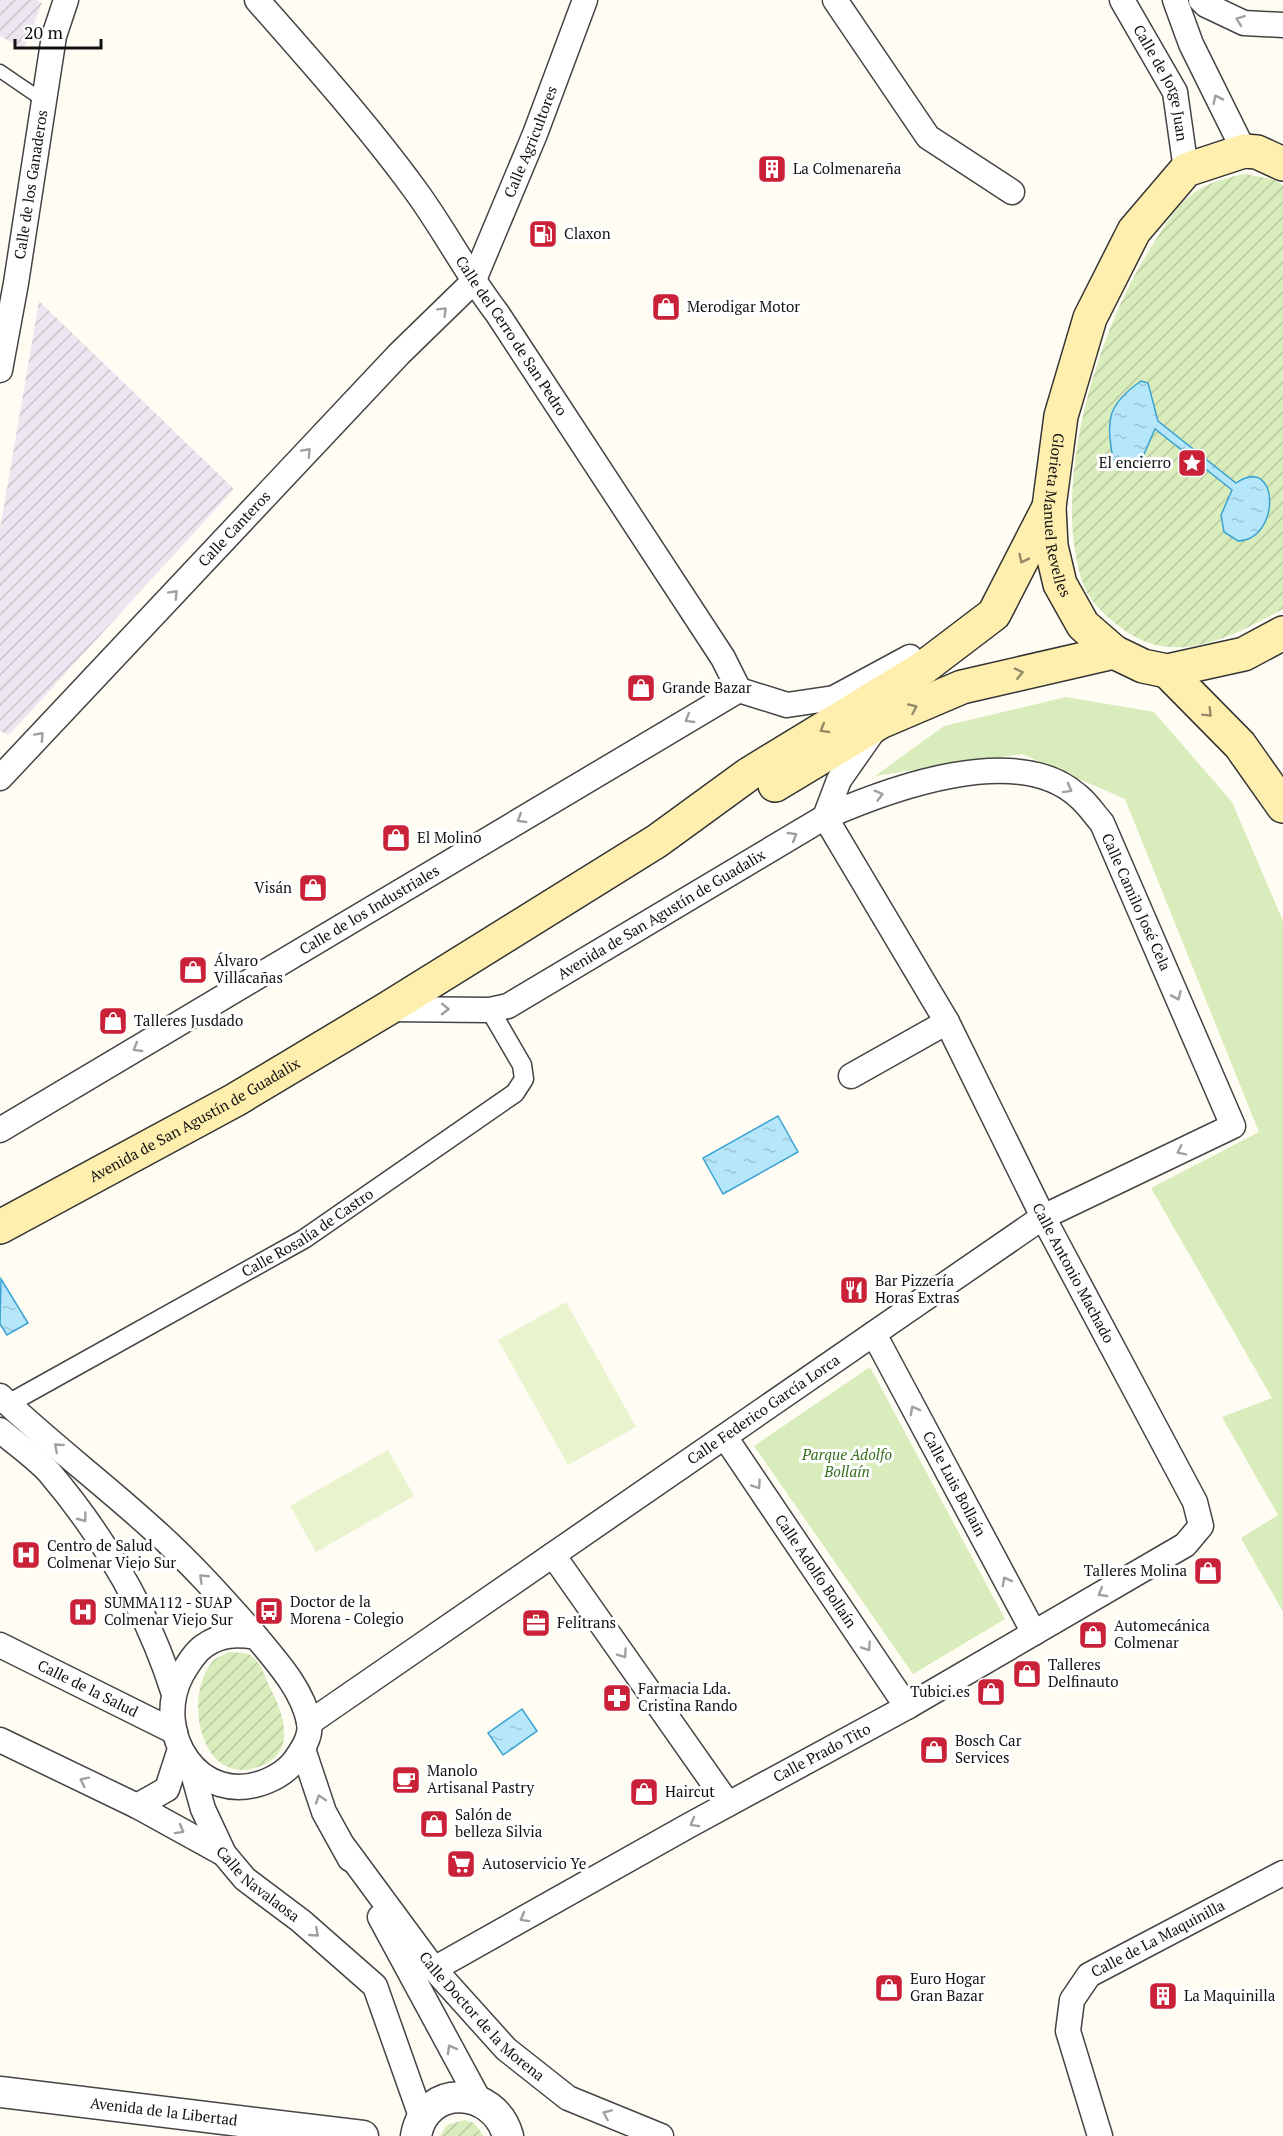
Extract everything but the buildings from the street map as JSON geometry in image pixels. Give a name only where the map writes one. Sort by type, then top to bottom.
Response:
[{"type":"main road","points":[[1186,170],[1267,151]]},
{"type":"main road","name":"Glorieta Manuel Revelles","points":[[1186,170],[1134,231],[1090,318],[1061,417],[1049,507],[1052,546],[1060,584],[1083,625],[1114,652],[1143,666],[1167,671],[1244,654],[1283,633]]},
{"type":"main road","name":"Avenida de San Agustín de Guadalix","points":[[0,1227],[236,1100],[387,1009],[657,841],[749,774],[923,668],[994,614],[1049,507]]},
{"type":"main road","name":"Avenida de San Agustín de Guadalix","points":[[657,841],[760,793],[880,722],[962,687],[1114,652]]},
{"type":"main road","points":[[1167,671],[1240,745],[1283,806]]},
{"type":"street","name":"Calle de los Ganaderos","points":[[0,370],[8,278],[44,101],[54,36],[66,0]]},
{"type":"street","name":"Calle del Cerro de San Pedro","points":[[257,0],[309,58],[414,187],[473,282],[497,313],[710,638],[739,690]]},
{"type":"street","name":"Calle Agricultores","points":[[473,282],[535,134],[585,0]]},
{"type":"street","points":[[835,0],[928,136],[1012,192]]},
{"type":"street","name":"Calle de Jorge Juan","points":[[1122,0],[1175,92],[1186,170]]},
{"type":"street","points":[[1175,0],[1191,45],[1267,151]]},
{"type":"street","points":[[1201,0],[1206,5],[1244,23],[1283,25]]},
{"type":"street","name":"Calle Canteros","points":[[0,778],[399,354],[473,282]]},
{"type":"street","points":[[739,690],[787,705],[834,698],[892,669],[948,633],[994,614]]},
{"type":"street","name":"Calle de los Industriales","points":[[0,1130],[739,690]]},
{"type":"street","points":[[825,817],[839,780],[880,722]]},
{"type":"street","name":"Calle Camilo José Cela","points":[[825,817],[870,797],[971,772],[1013,770],[1048,778],[1077,795],[1102,823],[1233,1126]]},
{"type":"street","name":"Avenida de San Agustín de Guadalix","points":[[387,1009],[490,1010],[508,1006],[825,817]]},
{"type":"street","name":"Calle Antonio Machado","points":[[825,817],[947,1022],[1043,1217],[1195,1502],[1202,1526]]},
{"type":"street","name":"Calle Rosalía de Castro","points":[[4,1400],[304,1239],[515,1093],[524,1079],[522,1065],[490,1010]]},
{"type":"street","points":[[850,1076],[947,1022]]},
{"type":"street","name":"Calle Federico García Lorca","points":[[309,1723],[1043,1217],[1233,1126]]},
{"type":"street","name":"Calle Luis Bollaín","points":[[874,1334],[1034,1633]]},
{"type":"street","points":[[4,1400],[154,1530],[219,1593],[284,1670],[299,1697],[309,1723],[303,1749],[284,1771],[257,1785],[234,1786],[210,1779],[182,1749]]},
{"type":"street","points":[[0,1430],[48,1471],[110,1554],[158,1646],[173,1691]]},
{"type":"street","name":"Calle Adolfo Bollaín","points":[[725,1437],[907,1707]]},
{"type":"street","name":"Calle Prado Tito","points":[[434,1969],[728,1804],[907,1707],[1185,1545],[1202,1526]]},
{"type":"street","points":[[553,1555],[728,1804]]},
{"type":"street","points":[[224,1854],[203,1809],[182,1749],[171,1710],[173,1691],[202,1647],[218,1638],[236,1634],[256,1637]]},
{"type":"street","name":"Calle de la Salud","points":[[0,1645],[182,1749]]},
{"type":"street","name":"Calle Navalaosa","points":[[0,1740],[137,1806],[224,1854],[245,1879],[300,1921],[375,1986],[419,2128]]},
{"type":"street","points":[[137,1806],[167,1789],[182,1749]]},
{"type":"street","name":"Calle Doctor de la Morena","points":[[303,1749],[324,1812],[479,2100]]},
{"type":"street","name":"Calle Doctor de la Morena","points":[[344,1847],[434,1969],[506,2049],[568,2098],[662,2136]]},
{"type":"street","name":"Calle de La Maquinilla","points":[[1100,2136],[1068,2031],[1072,2000],[1089,1975],[1283,1872]]},
{"type":"street","name":"Avenida de la Libertad","points":[[0,2092],[363,2136]]},
{"type":"street","points":[[419,2128],[430,2109],[453,2098],[479,2100],[498,2114],[508,2136]]},
{"type":"lane","points":[[0,71],[44,101]]},
{"type":"shaded area","points":[[0,0],[36,0],[42,3],[24,49],[0,36]]},
{"type":"shaded area","points":[[39,301],[234,489],[9,735],[0,731],[0,529]]},
{"type":"green space","points":[[1245,174],[1272,179],[1283,185],[1283,609],[1223,638],[1181,647],[1161,646],[1140,639],[1120,627],[1096,606],[1087,593],[1081,578],[1073,539],[1072,497],[1076,453],[1097,364],[1113,322],[1150,249],[1174,213],[1191,195],[1217,181]]},
{"type":"green space","points":[[1066,697],[1154,712],[1232,802],[1283,921],[1283,1612],[1241,1538],[1278,1515],[1222,1417],[1272,1398],[1151,1188],[1259,1132],[1125,799],[1022,754],[875,776],[944,726]]},
{"type":"green space","points":[[566,1302],[636,1427],[568,1465],[498,1340]]},
{"type":"green space","name":"Parque Adolfo Bollaín","points":[[870,1367],[1005,1619],[913,1674],[754,1446]]},
{"type":"green space","points":[[388,1450],[414,1496],[316,1552],[290,1506]]},
{"type":"green space","points":[[229,1652],[246,1653],[256,1660],[262,1669],[283,1722],[283,1745],[278,1754],[269,1762],[255,1768],[236,1769],[221,1763],[209,1750],[202,1733],[198,1714],[199,1694],[204,1676],[213,1661]]},
{"type":"green space","points":[[465,2120],[474,2123],[484,2136],[440,2136],[447,2125]]},
{"type":"water","points":[[1141,381],[1148,383],[1158,421],[1236,483],[1250,477],[1261,479],[1267,488],[1270,500],[1268,514],[1262,527],[1252,537],[1238,541],[1224,532],[1221,515],[1232,490],[1155,429],[1141,461],[1123,466],[1113,459],[1110,433],[1112,414],[1121,398]]},
{"type":"water","points":[[778,1116],[798,1152],[723,1194],[703,1158]]},
{"type":"water","points":[[1,1279],[28,1323],[7,1335],[0,1324]]},
{"type":"water","points":[[522,1709],[537,1731],[503,1755],[488,1733]]},
{"type":"place","name":"La Colmenareña","points":[[772,169]]},
{"type":"place","name":"Claxon","points":[[543,234]]},
{"type":"place","name":"Merodigar Motor","points":[[666,307]]},
{"type":"place","name":"El encierro","points":[[1192,463]]},
{"type":"place","name":"Grande Bazar","points":[[641,688]]},
{"type":"place","name":"El Molino","points":[[396,838]]},
{"type":"place","name":"Visán","points":[[313,888]]},
{"type":"place","name":"Álvaro Villacañas","points":[[193,970]]},
{"type":"place","name":"Talleres Jusdado","points":[[113,1021]]},
{"type":"place","name":"Bar Pizzería Horas Extras","points":[[854,1290]]},
{"type":"place","name":"Centro de Salud Colmenar Viejo Sur","points":[[26,1555]]},
{"type":"place","name":"Talleres Molina","points":[[1208,1571]]},
{"type":"place","name":"Doctor de la Morena - Colegio","points":[[269,1611]]},
{"type":"place","name":"SUMMA112 - SUAP Colmenar Viejo Sur","points":[[83,1612]]},
{"type":"place","name":"Felitrans","points":[[536,1623]]},
{"type":"place","name":"Automecánica Colmenar","points":[[1093,1635]]},
{"type":"place","name":"Talleres Delfinauto","points":[[1027,1674]]},
{"type":"place","name":"Tubici.es","points":[[991,1692]]},
{"type":"place","name":"Farmacia Lda. Cristina Rando","points":[[617,1698]]},
{"type":"place","name":"Bosch Car Services","points":[[934,1750]]},
{"type":"place","name":"Manolo Artisanal Pastry","points":[[406,1780]]},
{"type":"place","name":"Haircut","points":[[644,1792]]},
{"type":"place","name":"Salón de belleza Silvia","points":[[434,1824]]},
{"type":"place","name":"Autoservicio Ye","points":[[461,1864]]},
{"type":"place","name":"Euro Hogar Gran Bazar","points":[[889,1988]]},
{"type":"place","name":"La Maquinilla","points":[[1163,1996]]}]
